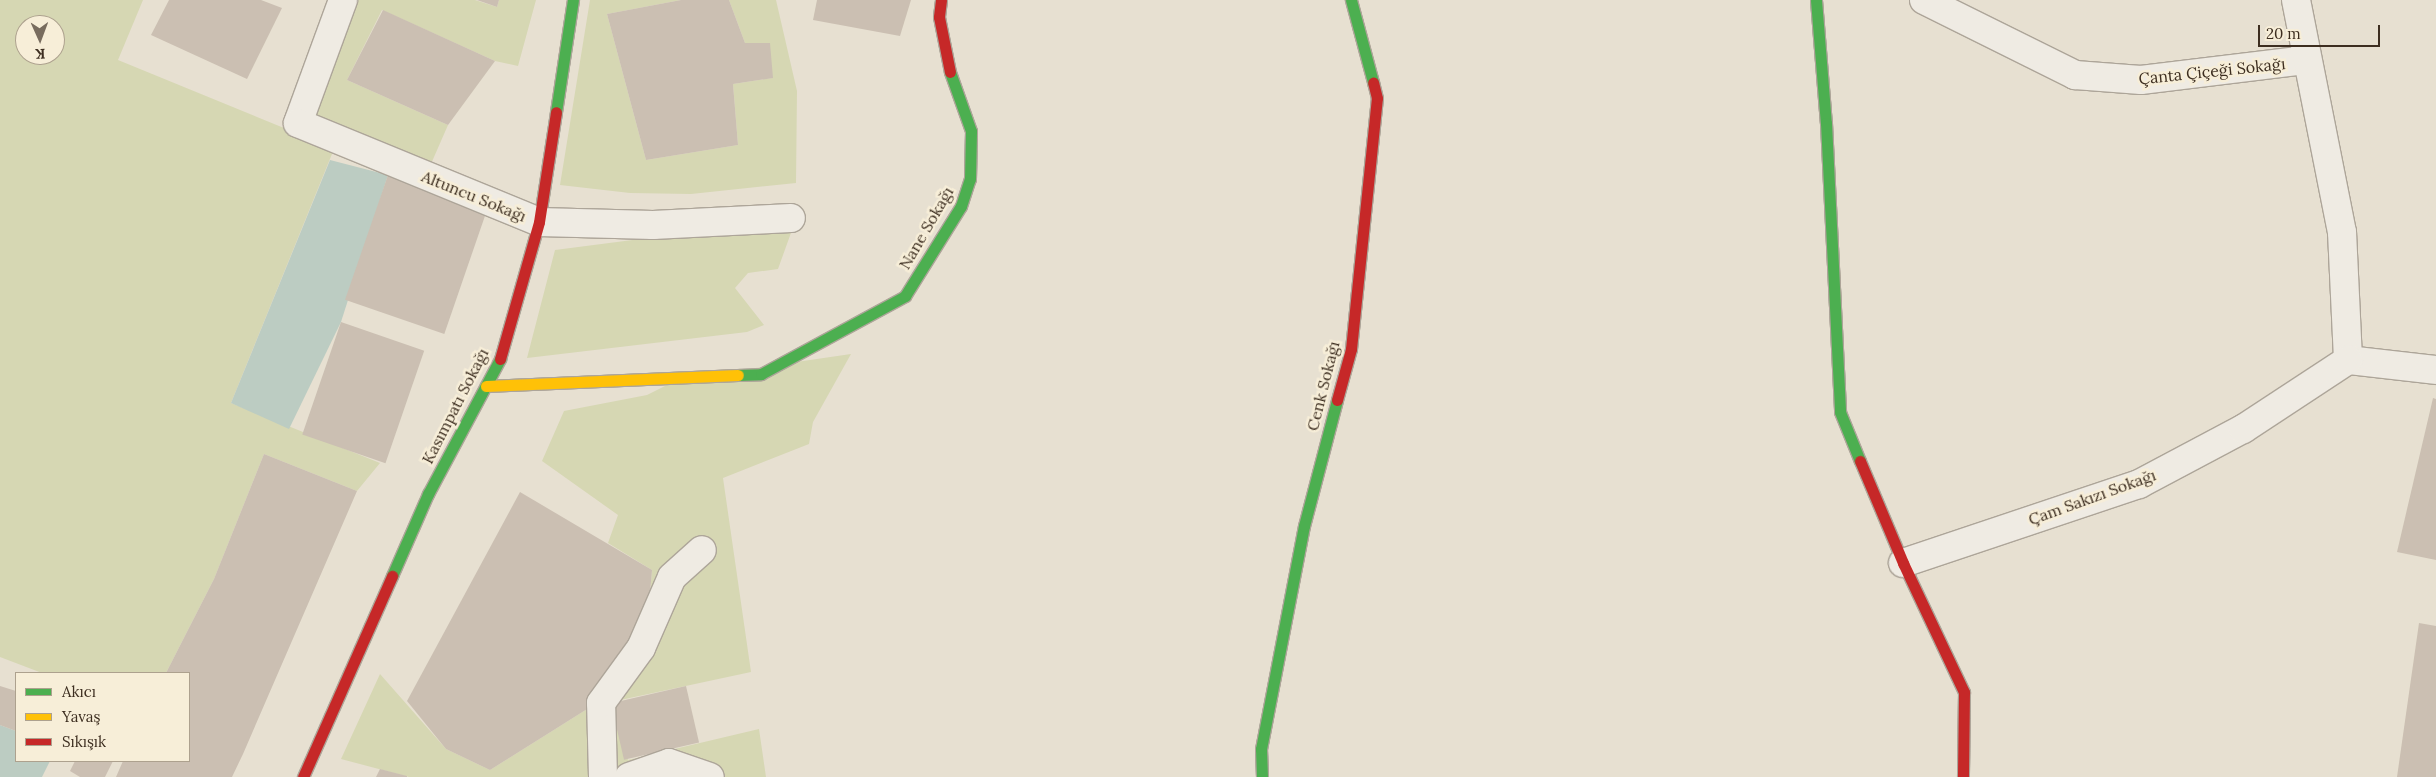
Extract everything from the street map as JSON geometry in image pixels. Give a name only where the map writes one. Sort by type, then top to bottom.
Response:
[{"type":"street","name":"Altuncu Sokağı","points":[[343,0],[298,123],[539,222],[652,225],[791,218]]},
{"type":"street","name":"Kasımpatı Sokağı","points":[[303,777],[428,494],[499,361],[539,222],[573,0]]},
{"type":"street","name":"Nane Sokağı","points":[[486,386],[761,374],[905,296],[960,206],[970,179],[971,131],[954,89],[939,17],[941,0]]},
{"type":"street","name":"Cenk Sokağı","points":[[1262,777],[1262,749],[1304,526],[1350,349],[1377,98],[1352,0]]},
{"type":"street","points":[[1816,0],[1826,123],[1840,412],[1902,563],[1964,692],[1963,777]]},
{"type":"street","name":"Çanta Çiçeği Sokağı","points":[[1924,0],[2075,75],[2141,80],[2307,60]]},
{"type":"street","points":[[2296,0],[2342,232],[2348,360],[2436,370]]},
{"type":"street","name":"Çam Sakızı Sokağı","points":[[1902,563],[2139,484],[2243,429],[2348,360]]},
{"type":"street","points":[[603,777],[601,703],[641,648],[672,577],[702,550]]},
{"type":"street","points":[[629,777],[669,763],[710,777]]},
{"type":"green space","points":[[0,0],[143,0],[118,60],[301,135],[356,0],[475,0],[497,7],[499,0],[536,0],[518,66],[495,61],[382,10],[347,80],[448,125],[427,173],[334,149],[231,403],[380,463],[357,491],[264,454],[214,579],[167,672],[39,672],[0,657]]},
{"type":"green space","points":[[590,0],[681,0],[607,14],[646,160],[738,145],[733,84],[772,78],[745,43],[729,0],[776,0],[797,91],[796,183],[691,194],[630,193],[560,185]]},
{"type":"green space","points":[[796,219],[778,269],[748,273],[735,288],[764,325],[747,332],[527,358],[555,250]]},
{"type":"green space","points":[[851,354],[813,422],[809,444],[723,478],[751,672],[611,702],[628,760],[759,729],[766,777],[409,777],[341,759],[380,674],[446,749],[490,770],[592,706],[608,683],[649,605],[652,570],[608,543],[618,515],[542,461],[564,411],[647,395],[679,379]]},
{"type":"shaded area","points":[[330,160],[388,175],[341,322],[289,429],[231,403]]},
{"type":"shaded area","points":[[0,725],[15,731],[15,762],[50,762],[42,777],[0,777]]},
{"type":"building","points":[[169,0],[261,0],[282,8],[247,79],[151,35]]},
{"type":"building","points":[[477,0],[499,0],[497,7]]},
{"type":"building","points":[[681,0],[729,0],[745,43],[770,43],[773,78],[733,84],[738,145],[646,160],[607,14]]},
{"type":"building","points":[[817,0],[911,0],[900,36],[813,20]]},
{"type":"building","points":[[383,10],[495,61],[448,125],[347,80]]},
{"type":"building","points":[[388,175],[487,209],[444,334],[345,300]]},
{"type":"building","points":[[341,322],[424,351],[385,463],[302,435]]},
{"type":"building","points":[[2433,398],[2436,399],[2436,560],[2397,552]]},
{"type":"building","points":[[264,454],[357,491],[232,777],[116,777],[123,762],[190,762],[190,672],[167,672],[214,579]]},
{"type":"building","points":[[520,492],[652,570],[649,605],[592,706],[490,770],[446,749],[407,701]]},
{"type":"building","points":[[2419,623],[2436,626],[2436,777],[2397,777]]},
{"type":"building","points":[[0,686],[15,691],[15,731],[0,725]]},
{"type":"building","points":[[686,686],[699,743],[624,760],[611,703]]},
{"type":"building","points":[[74,762],[112,762],[105,777],[80,777],[70,771]]},
{"type":"building","points":[[380,769],[407,776],[407,777],[376,777]]},
{"type":"traffic: fast","points":[[556,112],[573,0]]},
{"type":"traffic: fast","points":[[1351,0],[1373,82]]},
{"type":"traffic: fast","points":[[1816,0],[1826,123],[1840,412],[1860,461]]},
{"type":"traffic: fast","points":[[738,375],[761,374],[905,296],[961,206],[970,179],[971,131],[950,72]]},
{"type":"traffic: fast","points":[[392,576],[428,494],[500,359]]},
{"type":"traffic: fast","points":[[1262,777],[1261,749],[1304,526],[1337,400]]},
{"type":"traffic: slow","points":[[486,386],[738,375]]},
{"type":"traffic: jam","points":[[941,0],[939,17],[950,72]]},
{"type":"traffic: jam","points":[[1337,400],[1351,349],[1377,98],[1373,82]]},
{"type":"traffic: jam","points":[[500,359],[539,222],[556,112]]},
{"type":"traffic: jam","points":[[1860,461],[1903,563],[1964,692],[1963,777]]},
{"type":"traffic: jam","points":[[303,777],[392,576]]}]
